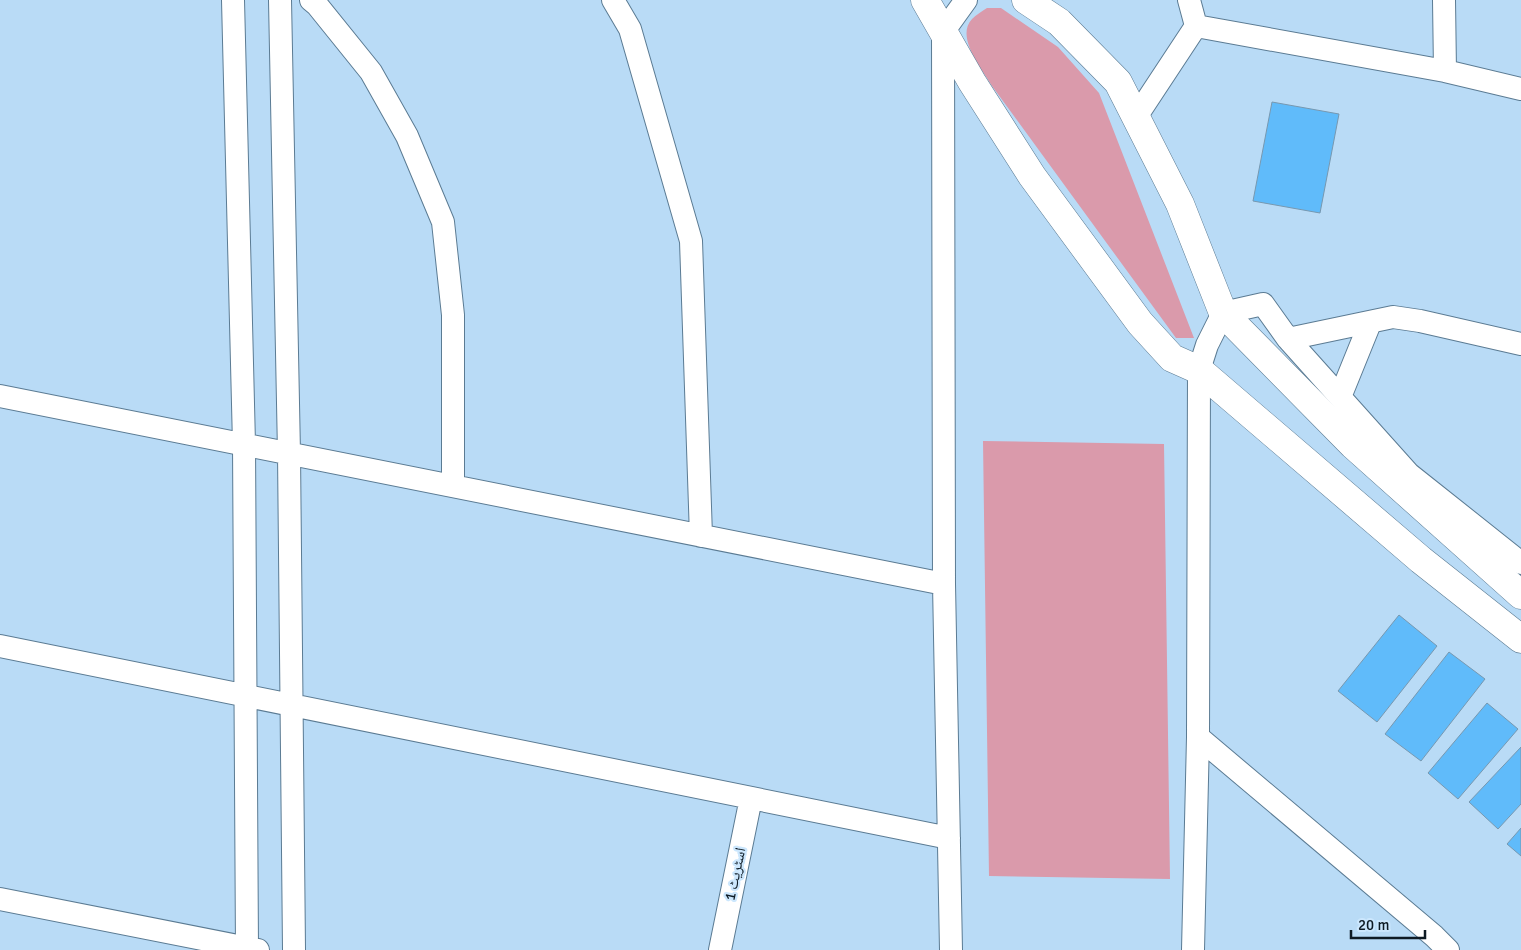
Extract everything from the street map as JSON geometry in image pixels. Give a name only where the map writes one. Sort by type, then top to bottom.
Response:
[{"type":"street","points":[[0,899],[251,949],[244,444],[233,0]]},
{"type":"street","points":[[280,0],[289,453],[294,950]]},
{"type":"street","points":[[311,0],[371,72],[407,136],[444,222],[453,315],[453,486]]},
{"type":"street","points":[[613,0],[630,29],[668,155],[691,240],[701,536]]},
{"type":"street","points":[[926,0],[972,82],[1032,176],[1140,323],[1172,358],[1199,370],[1421,560],[1521,639]]},
{"type":"street","points":[[951,950],[944,584],[943,32],[966,0]]},
{"type":"street","points":[[1026,0],[1060,22],[1118,82],[1180,204],[1222,313],[1352,445],[1521,595]]},
{"type":"street","points":[[1136,117],[1196,26],[1190,0]]},
{"type":"street","points":[[1444,0],[1445,71]]},
{"type":"street","points":[[1196,26],[1445,71],[1521,89]]},
{"type":"street","points":[[1222,313],[1262,304],[1288,339],[1410,474],[1521,563]]},
{"type":"street","points":[[1193,950],[1198,737],[1199,370],[1207,345],[1222,313]]},
{"type":"street","points":[[1288,339],[1393,317],[1420,321],[1521,344]]},
{"type":"street","points":[[1340,397],[1370,323]]},
{"type":"street","points":[[0,396],[944,584]]},
{"type":"street","points":[[0,646],[949,838]]},
{"type":"street","points":[[1198,737],[1434,936],[1448,950]]},
{"type":"street","name":"اسٹریٹ 1","points":[[720,950],[751,798]]},
{"type":"shaded area","points":[[987,8],[1001,8],[1058,47],[1099,93],[1194,338],[1176,338],[982,71],[968,44],[967,35],[968,26],[972,19]]},
{"type":"shaded area","points":[[983,441],[1164,444],[1170,879],[989,876]]},
{"type":"building","points":[[1272,102],[1339,114],[1320,213],[1253,201]]},
{"type":"building","points":[[1399,615],[1437,646],[1377,722],[1338,691]]},
{"type":"building","points":[[1449,652],[1485,679],[1421,761],[1385,734]]},
{"type":"building","points":[[1487,703],[1518,729],[1458,799],[1428,773]]},
{"type":"building","points":[[1521,747],[1521,804],[1498,829],[1469,802]]},
{"type":"building","points":[[1521,828],[1521,856],[1507,844]]}]
